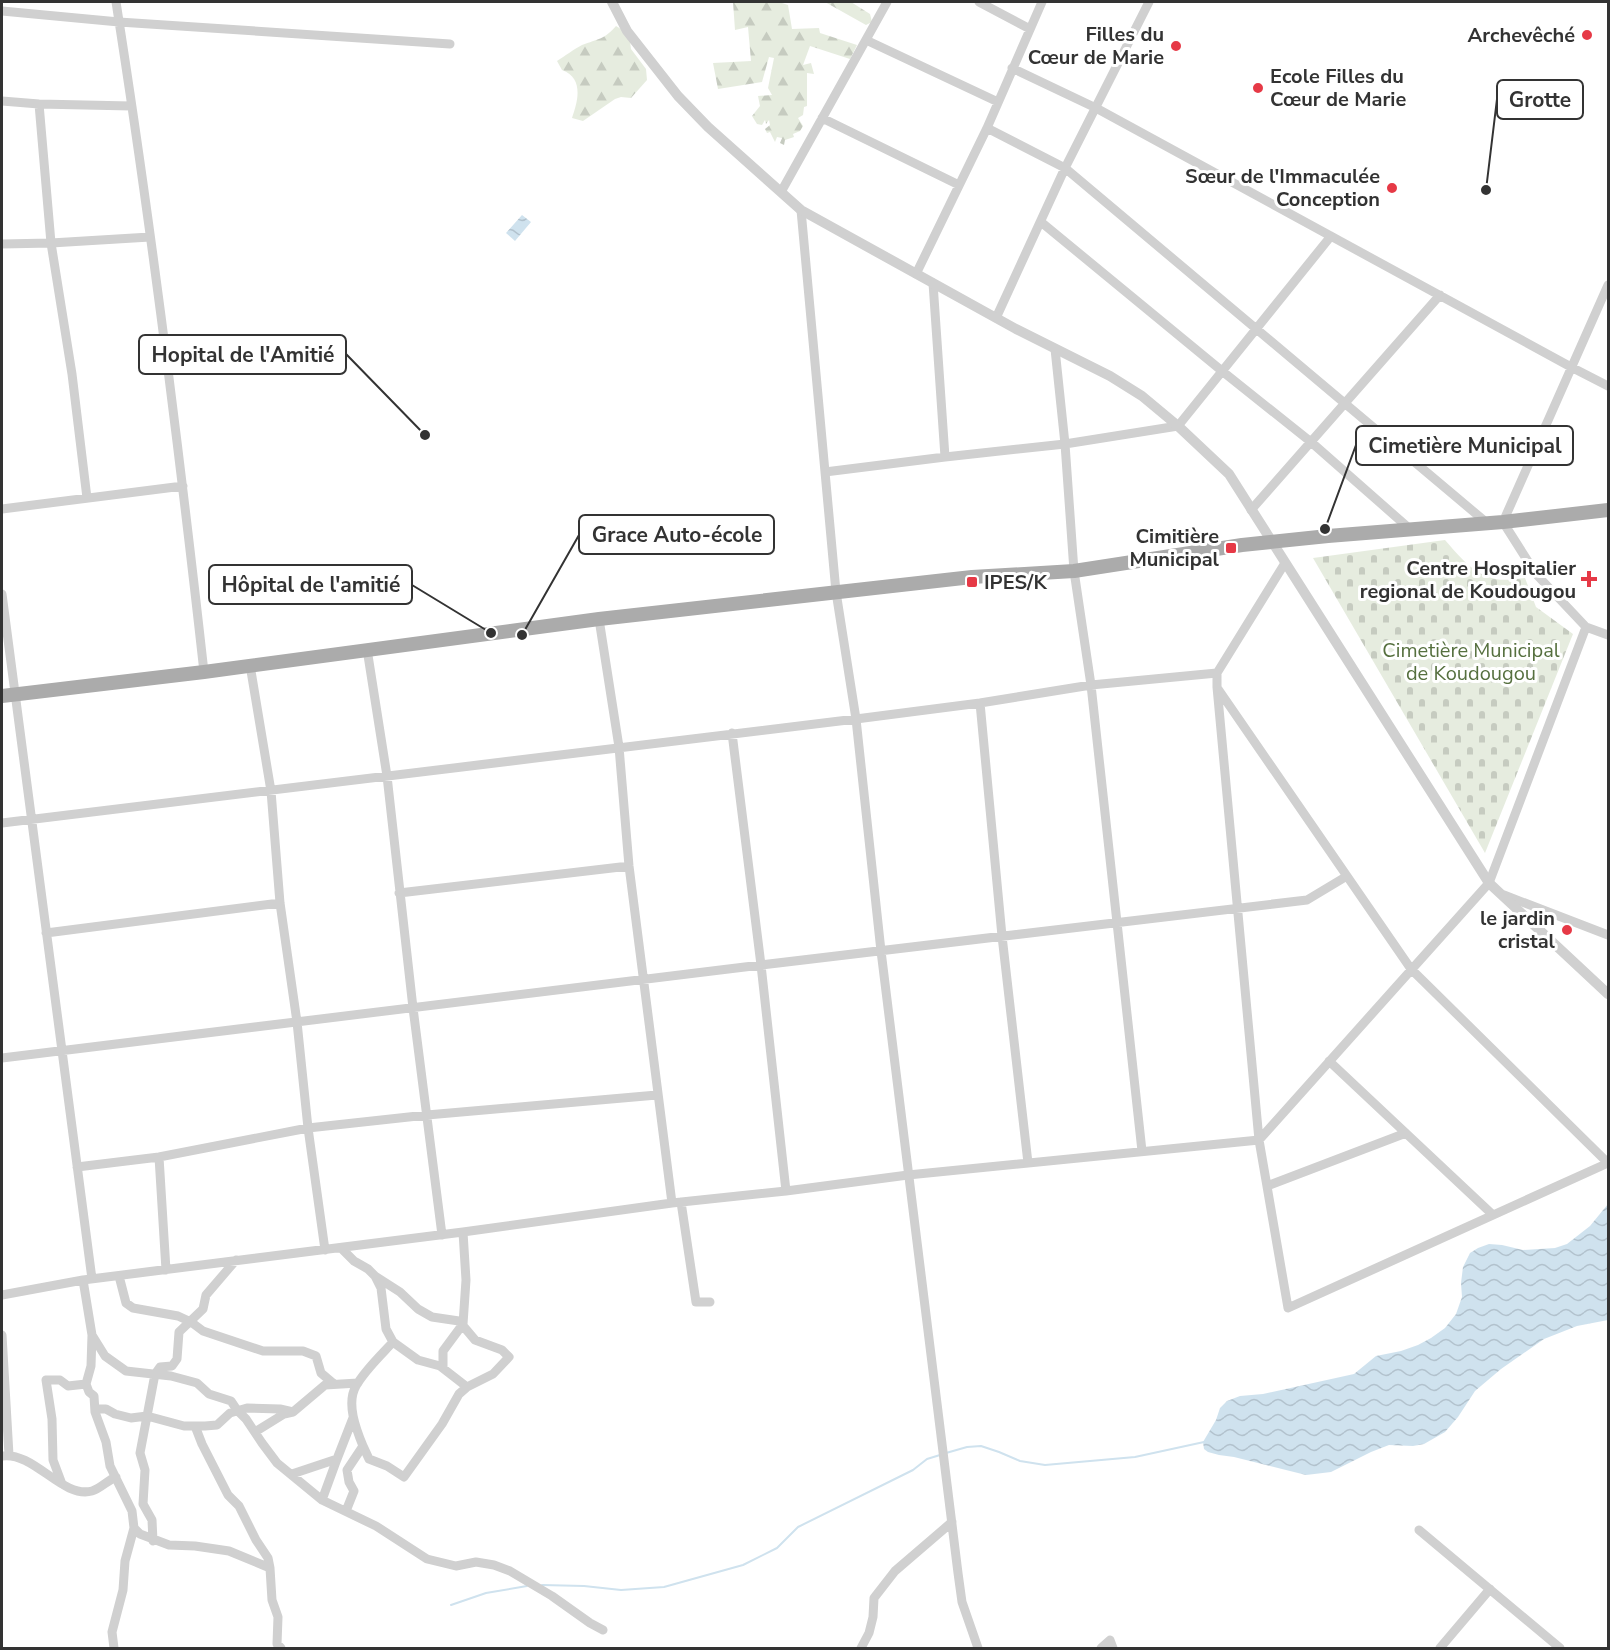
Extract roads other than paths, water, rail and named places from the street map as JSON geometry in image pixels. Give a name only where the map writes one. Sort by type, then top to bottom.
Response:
[{"type":"main road","points":[[8,695],[204,672],[599,619],[972,577],[1074,571],[1242,545],[1503,522],[1608,510]]},
{"type":"street","points":[[116,2],[183,486],[204,672]]},
{"type":"street","points":[[612,2],[627,31],[678,96],[708,127],[801,210],[996,318],[1110,376],[1142,396],[1179,426],[1229,474],[1489,883],[1608,994]]},
{"type":"street","points":[[781,192],[887,2]]},
{"type":"street","points":[[979,2],[1030,29]]},
{"type":"street","points":[[916,274],[987,129],[1042,2]]},
{"type":"street","points":[[996,318],[1065,168],[1149,2]]},
{"type":"street","points":[[2,11],[119,22],[450,44]]},
{"type":"street","points":[[866,40],[998,102]]},
{"type":"street","points":[[1012,68],[1096,108],[1608,386]]},
{"type":"street","points":[[2,101],[131,106]]},
{"type":"street","points":[[39,104],[51,243],[72,374],[87,498]]},
{"type":"street","points":[[822,118],[959,185]]},
{"type":"street","points":[[987,129],[1065,168],[1487,523]]},
{"type":"street","points":[[801,210],[836,592],[856,719],[880,951],[962,1602],[978,1648]]},
{"type":"street","points":[[1041,222],[1311,442],[1411,530]]},
{"type":"street","points":[[825,472],[1065,444],[1179,426],[1331,236]]},
{"type":"street","points":[[2,244],[150,237]]},
{"type":"street","points":[[933,283],[945,457]]},
{"type":"street","points":[[1608,286],[1503,522],[1536,574],[1586,627],[1608,635]]},
{"type":"street","points":[[1251,510],[1440,295]]},
{"type":"street","points":[[1055,349],[1065,444],[1074,571],[1091,685],[1142,1151]]},
{"type":"street","points":[[2,509],[183,486]]},
{"type":"street","points":[[1217,687],[1411,969],[1608,1163],[1288,1308],[1259,1140],[1217,687],[1217,673],[1285,562]]},
{"type":"street","points":[[2,599],[8,695],[32,819],[77,1167],[92,1335],[91,1366],[87,1384],[89,1392],[94,1396],[95,1409],[106,1442],[110,1466],[132,1511],[134,1528],[125,1561],[123,1590],[112,1632],[114,1648]]},
{"type":"street","points":[[599,619],[619,747],[629,866],[657,1095],[696,1302],[711,1302]]},
{"type":"street","points":[[2,1295],[88,1280],[677,1203],[908,1175],[1259,1140],[1489,883],[1586,627]]},
{"type":"street","points":[[367,649],[387,776],[399,893],[442,1235]]},
{"type":"street","points":[[250,665],[271,791],[280,903],[325,1250]]},
{"type":"street","points":[[2,823],[856,719],[980,703],[1091,685],[1217,673]]},
{"type":"street","points":[[980,703],[1002,936],[1028,1163]]},
{"type":"street","points":[[732,733],[786,1191]]},
{"type":"street","points":[[399,893],[629,866]]},
{"type":"street","points":[[2,1058],[761,964],[1307,900],[1347,876]]},
{"type":"street","points":[[1500,894],[1608,935]]},
{"type":"street","points":[[45,933],[280,903]]},
{"type":"street","points":[[1329,1061],[1493,1215]]},
{"type":"street","points":[[77,1167],[159,1157],[308,1128],[657,1095]]},
{"type":"street","points":[[1267,1186],[1406,1133]]},
{"type":"street","points":[[159,1157],[166,1270]]},
{"type":"street","points":[[443,1368],[443,1351],[463,1324],[466,1280],[463,1232]]},
{"type":"street","points":[[341,1248],[354,1261],[400,1292],[418,1310],[432,1317],[459,1321],[475,1340],[502,1350],[509,1357],[493,1374],[467,1387],[459,1394],[442,1424],[404,1477],[387,1466],[369,1459],[355,1425],[354,1416],[354,1388],[393,1342]]},
{"type":"street","points":[[153,1540],[152,1520],[143,1504],[145,1470],[140,1453],[156,1374],[160,1367],[172,1366],[177,1359],[179,1332],[203,1309],[206,1295],[236,1260]]},
{"type":"street","points":[[119,1276],[126,1303],[133,1308],[178,1316],[203,1331],[263,1351],[303,1352],[315,1356],[321,1373],[334,1384]]},
{"type":"street","points":[[375,1276],[381,1288],[386,1329],[393,1342],[418,1360],[440,1365],[467,1387]]},
{"type":"street","points":[[2,1335],[5,1456],[30,1462],[62,1484],[87,1492],[95,1490],[116,1476]]},
{"type":"street","points":[[92,1335],[105,1356],[126,1371],[171,1376],[197,1383],[209,1394],[231,1401],[277,1462],[322,1500],[375,1526],[428,1559],[456,1566],[476,1562],[510,1571],[603,1630]]},
{"type":"street","points":[[62,1484],[53,1460],[52,1419],[46,1380],[60,1380],[68,1386],[87,1384]]},
{"type":"street","points":[[255,1432],[284,1414],[293,1412],[325,1385],[358,1383]]},
{"type":"street","points":[[95,1409],[106,1409],[131,1418],[147,1416],[184,1426],[218,1425],[230,1413],[247,1408],[293,1412]]},
{"type":"street","points":[[322,1500],[354,1416]]},
{"type":"street","points":[[195,1426],[228,1495],[239,1506],[268,1558],[272,1600],[278,1617],[277,1644],[281,1648]]},
{"type":"street","points":[[346,1511],[354,1491],[349,1482],[347,1470],[363,1446]]},
{"type":"street","points":[[292,1474],[337,1459]]},
{"type":"street","points":[[861,1648],[869,1633],[874,1598],[895,1571],[952,1522]]},
{"type":"street","points":[[134,1528],[140,1534],[169,1545],[230,1551],[270,1568]]},
{"type":"street","points":[[1419,1530],[1560,1648]]},
{"type":"street","points":[[1440,1648],[1490,1589]]},
{"type":"street","points":[[1101,1648],[1110,1640],[1113,1648]]},
{"type":"water","points":[[522,215],[531,222],[515,241],[506,233]]},
{"type":"water","points":[[1608,1204],[1608,1320],[1577,1326],[1544,1339],[1501,1369],[1475,1391],[1445,1432],[1424,1444],[1389,1445],[1331,1472],[1306,1475],[1219,1455],[1204,1449],[1203,1442],[1220,1408],[1227,1401],[1240,1396],[1263,1394],[1354,1374],[1376,1356],[1418,1345],[1445,1328],[1456,1314],[1462,1297],[1463,1267],[1470,1253],[1478,1248],[1489,1244],[1523,1250],[1555,1248],[1567,1244],[1590,1226]]},
{"type":"waterway","points":[[946,1453],[981,1446],[1020,1461],[1045,1465],[1135,1457],[1204,1442]]},
{"type":"waterway","points":[[542,1585],[621,1590],[664,1587],[743,1565],[777,1548],[798,1527],[913,1470],[927,1459],[940,1455]]},
{"type":"waterway","points":[[451,1605],[486,1593],[527,1586]]},
{"type":"place","name":"Archevêché","points":[[1587,35]]},
{"type":"place","name":"Filles du Cœur de Marie","points":[[1176,46]]},
{"type":"place","name":"Ecole Filles du Cœur de Marie","points":[[1258,88]]},
{"type":"place","name":"Sœur de l'Immaculée Conception","points":[[1392,188]]},
{"type":"place","name":"Grotte","points":[[1486,190]]},
{"type":"place","name":"Hopital de l'Amitié","points":[[425,435]]},
{"type":"place","name":"Cimetière Municipal","points":[[1325,529]]},
{"type":"place","name":"Cimitière Municipal","points":[[1231,548]]},
{"type":"place","name":"Centre Hospitalier regional de Koudougou","points":[[1589,579]]},
{"type":"place","name":"IPES/K","points":[[972,582]]},
{"type":"place","name":"Hôpital de l'amitié","points":[[491,633]]},
{"type":"place","name":"Grace Auto-école","points":[[522,635]]},
{"type":"place","name":"le jardin cristal","points":[[1567,930]]},
{"type":"park label","name":"Cimetière Municipal de Koudougou","points":[[1471,662]]}]
